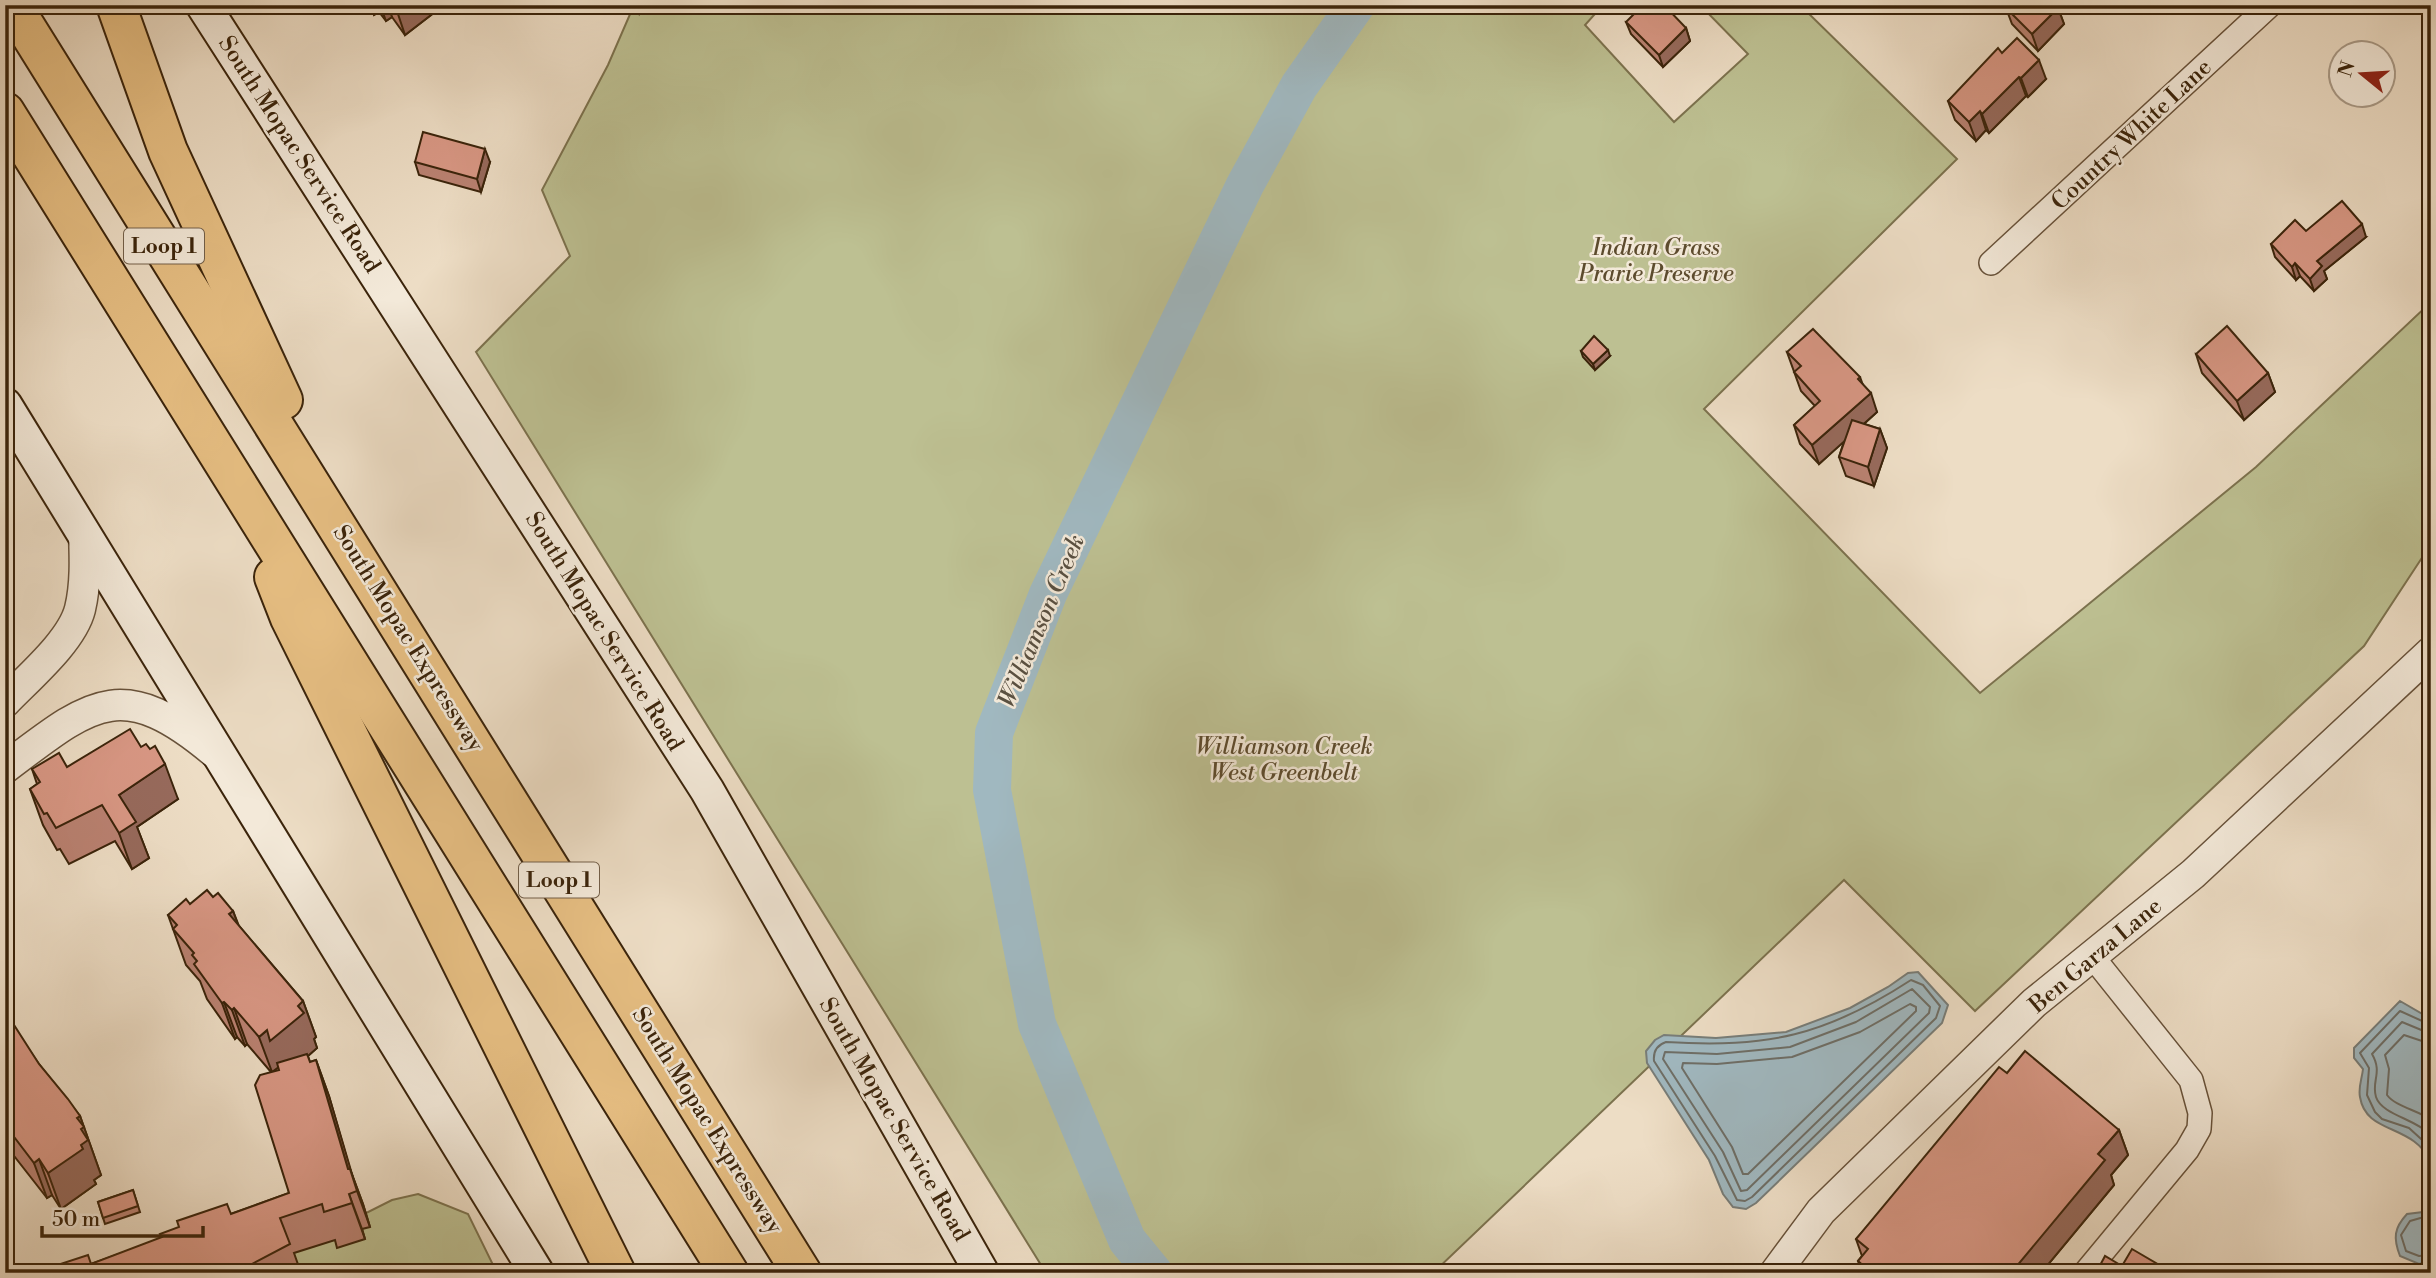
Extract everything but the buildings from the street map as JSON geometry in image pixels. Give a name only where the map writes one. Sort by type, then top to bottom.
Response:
[{"type":"highway","name":"South Mopac Expressway","points":[[12,5],[316,488],[802,1273]]},
{"type":"highway","points":[[116,5],[168,151],[208,243],[274,376],[316,488]]},
{"type":"highway","name":"Loop 1","points":[[5,112],[729,1273]]},
{"type":"highway","points":[[241,490],[290,618],[616,1273]]},
{"type":"main road","name":"South Mopac Service Road","points":[[204,5],[707,790],[982,1273]]},
{"type":"main road","points":[[5,405],[537,1273]]},
{"type":"street","name":"Country White Lane","points":[[1991,263],[2270,5]]},
{"type":"street","points":[[5,702],[71,631],[80,610],[85,574],[84,532]]},
{"type":"street","name":"Ben Garza Lane","points":[[1775,1273],[1821,1211],[2034,1003],[2193,874],[2431,652]]},
{"type":"street","points":[[5,768],[76,716],[99,708],[121,705],[145,708],[164,715],[222,759]]},
{"type":"street","points":[[2085,1273],[2186,1150],[2199,1129],[2200,1113],[2191,1080],[2092,956]]},
{"type":"green space","name":"Williamson Creek West Greenbelt","points":[[634,5],[1603,5],[1585,25],[1674,122],[1748,54],[1700,5],[1800,5],[1957,159],[1704,409],[1980,693],[2256,467],[2431,302],[2431,544],[2364,646],[1975,1011],[1844,880],[1433,1273],[1046,1273],[476,352],[570,256],[542,190],[608,65]]},
{"type":"green space","points":[[418,1194],[468,1214],[497,1273],[247,1273],[392,1200]]},
{"type":"water","points":[[1918,972],[1948,1005],[1942,1023],[1756,1203],[1746,1209],[1733,1207],[1723,1194],[1709,1160],[1647,1063],[1646,1051],[1655,1040],[1664,1035],[1716,1038],[1786,1032],[1850,1008],[1908,973]]},
{"type":"water","points":[[2400,1001],[2431,1019],[2431,1162],[2413,1141],[2371,1118],[2360,1097],[2363,1069],[2354,1058],[2354,1048]]},
{"type":"water","points":[[2431,1206],[2431,1261],[2419,1264],[2400,1256],[2396,1233],[2407,1214],[2423,1212]]},
{"type":"waterway","name":"Williamson Creek","points":[[1154,1273],[1127,1240],[1037,1024],[992,790],[994,733],[1048,594],[1245,185],[1299,86],[1356,5]]},
{"type":"park label","name":"Indian Grass Prarie Preserve","points":[[1656,260]]}]
